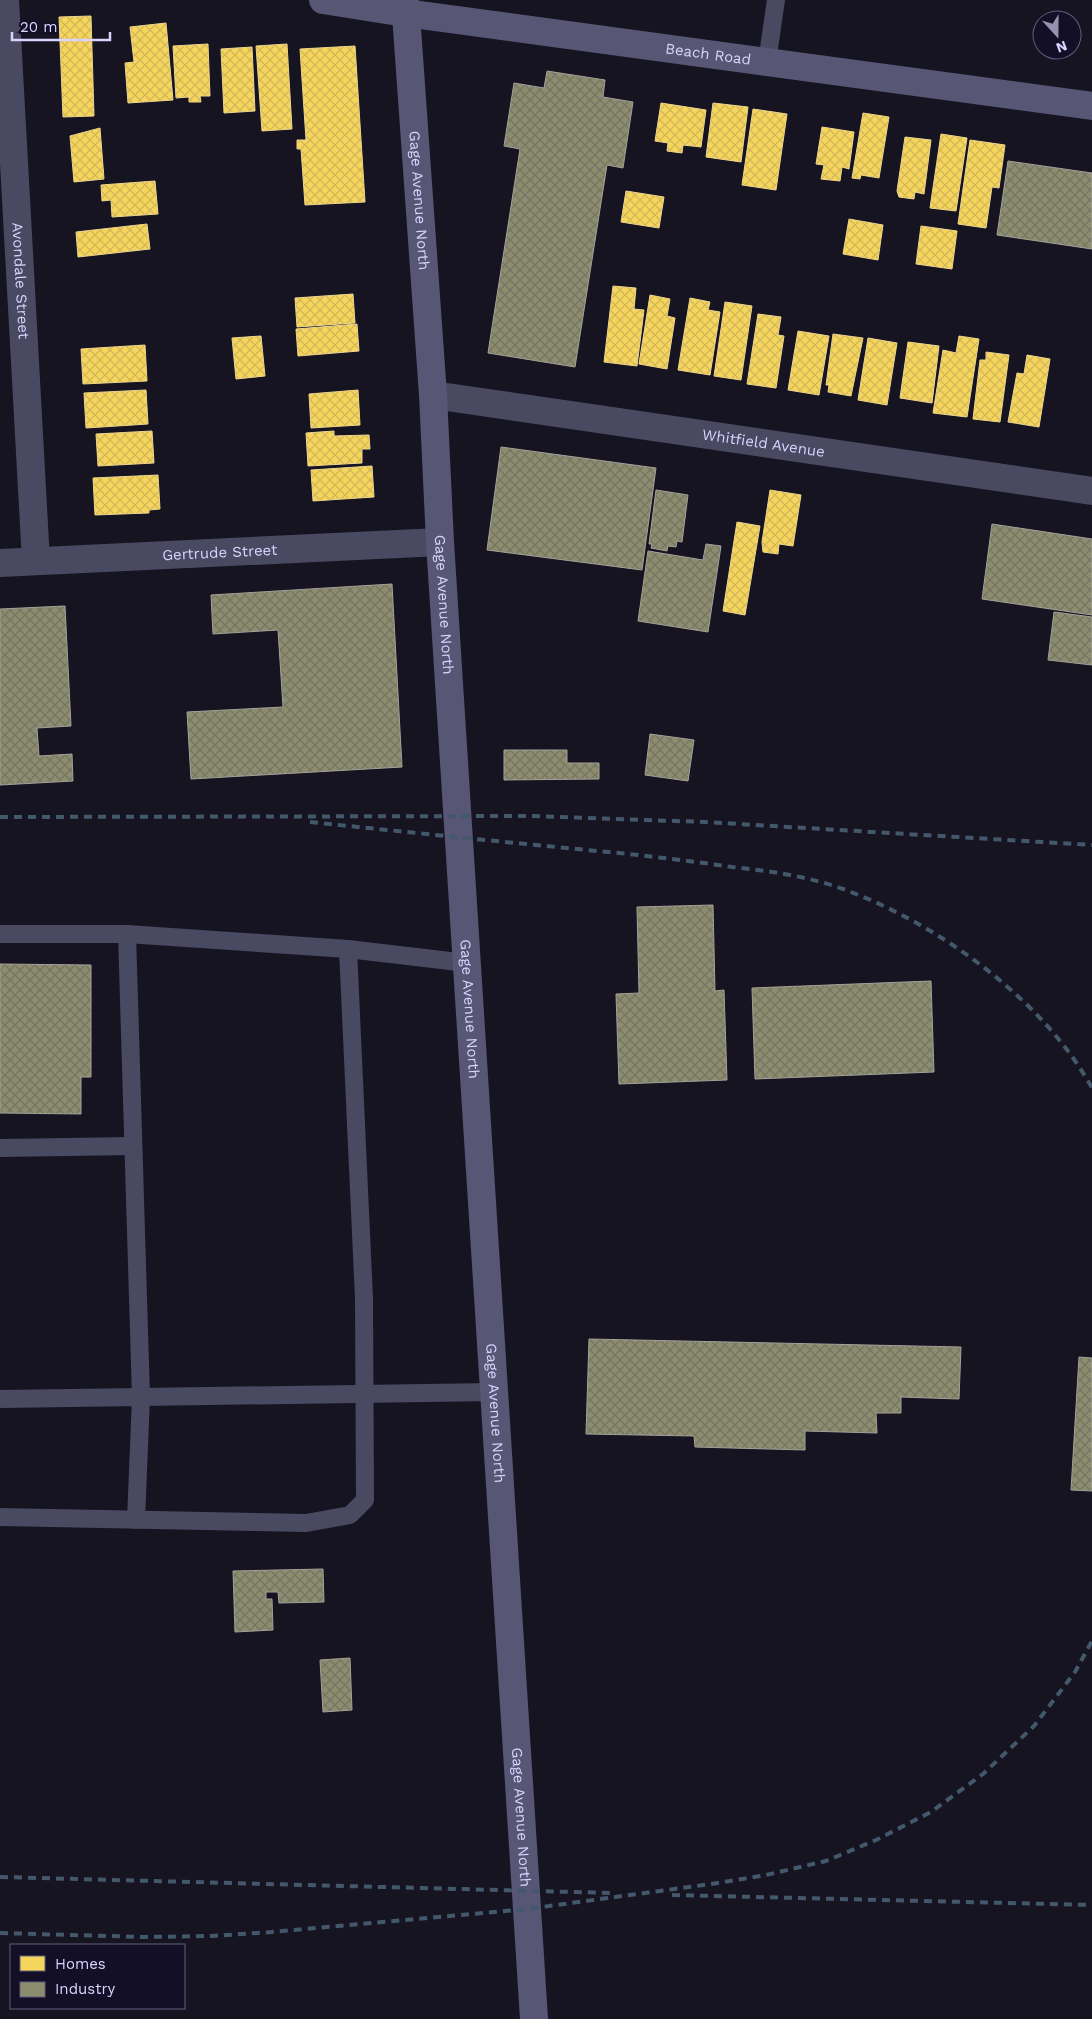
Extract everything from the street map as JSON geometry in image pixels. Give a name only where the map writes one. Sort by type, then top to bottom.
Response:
[{"type":"main road","name":"Beach Road","points":[[324,0],[405,6],[768,62],[1092,106]]},
{"type":"main road","name":"Gage Avenue North","points":[[405,6],[433,396],[440,542],[534,2019]]},
{"type":"street","name":"Avondale Street","points":[[5,0],[36,561]]},
{"type":"street","name":"Whitfield Avenue","points":[[433,396],[1092,491]]},
{"type":"street","name":"Gertrude Street","points":[[0,563],[440,542]]},
{"type":"lane","points":[[768,62],[776,0]]},
{"type":"lane","points":[[0,934],[127,934],[348,949],[467,963]]},
{"type":"lane","points":[[127,934],[141,1397],[136,1520]]},
{"type":"lane","points":[[0,1517],[306,1523],[350,1515],[365,1500],[365,1394],[357,1127],[348,949]]},
{"type":"lane","points":[[0,1148],[133,1146]]},
{"type":"lane","points":[[0,1398],[494,1392]]},
{"type":"building: Homes","points":[[91,16],[94,116],[63,117],[59,17]]},
{"type":"building: Homes","points":[[166,23],[173,100],[128,103],[125,63],[134,62],[130,27]]},
{"type":"building: Homes","points":[[208,44],[210,96],[200,96],[201,102],[189,102],[189,97],[176,98],[173,46]]},
{"type":"building: Homes","points":[[287,44],[292,129],[262,131],[256,46]]},
{"type":"building: Homes","points":[[355,46],[365,202],[305,205],[301,149],[297,149],[297,140],[306,140],[300,49]]},
{"type":"building: Homes","points":[[252,47],[255,111],[224,113],[221,49]]},
{"type":"building: Homes","points":[[661,103],[706,110],[701,147],[683,145],[682,153],[667,151],[668,143],[655,141]]},
{"type":"building: Homes","points":[[713,103],[748,107],[741,162],[706,157]]},
{"type":"building: Homes","points":[[753,109],[787,114],[776,190],[742,185]]},
{"type":"building: Homes","points":[[863,113],[889,117],[879,178],[861,175],[860,179],[852,178]]},
{"type":"building: Homes","points":[[822,127],[854,132],[849,169],[842,167],[840,181],[821,179],[824,165],[816,164]]},
{"type":"building: Homes","points":[[100,128],[104,179],[74,182],[70,136]]},
{"type":"building: Homes","points":[[941,134],[967,138],[956,211],[930,208]]},
{"type":"building: Homes","points":[[905,137],[931,140],[924,194],[915,192],[914,199],[899,197],[897,191]]},
{"type":"building: Homes","points":[[970,140],[1005,145],[999,188],[992,187],[986,228],[958,224]]},
{"type":"building: Homes","points":[[155,181],[158,214],[112,217],[111,200],[102,201],[101,185]]},
{"type":"building: Homes","points":[[626,191],[664,197],[659,228],[621,222]]},
{"type":"building: Homes","points":[[849,219],[883,225],[878,260],[843,254]]},
{"type":"building: Homes","points":[[147,224],[150,249],[78,257],[76,232]]},
{"type":"building: Homes","points":[[921,226],[957,231],[952,269],[916,264]]},
{"type":"building: Homes","points":[[613,286],[636,288],[634,309],[644,310],[637,366],[604,362]]},
{"type":"building: Homes","points":[[353,294],[355,323],[297,327],[295,298]]},
{"type":"building: Homes","points":[[650,295],[670,299],[667,316],[675,318],[667,369],[639,364]]},
{"type":"building: Homes","points":[[690,298],[710,302],[708,310],[720,312],[710,375],[678,370]]},
{"type":"building: Homes","points":[[725,302],[752,306],[741,380],[714,376]]},
{"type":"building: Homes","points":[[758,314],[781,317],[778,335],[784,336],[776,388],[747,384]]},
{"type":"building: Homes","points":[[357,324],[359,351],[298,356],[296,329]]},
{"type":"building: Homes","points":[[798,331],[829,336],[819,395],[788,390]]},
{"type":"building: Homes","points":[[833,334],[863,338],[851,396],[828,392],[829,385],[826,385]]},
{"type":"building: Homes","points":[[261,336],[265,376],[236,379],[232,338]]},
{"type":"building: Homes","points":[[959,336],[979,339],[967,417],[933,413],[943,350],[956,353]]},
{"type":"building: Homes","points":[[868,338],[897,343],[887,405],[858,400]]},
{"type":"building: Homes","points":[[908,342],[939,346],[932,403],[900,398]]},
{"type":"building: Homes","points":[[145,345],[147,381],[83,384],[81,349]]},
{"type":"building: Homes","points":[[986,352],[1009,355],[1000,422],[973,419],[980,360],[986,360]]},
{"type":"building: Homes","points":[[1027,355],[1050,359],[1039,427],[1008,422],[1017,373],[1024,374]]},
{"type":"building: Homes","points":[[146,390],[148,424],[86,428],[84,393]]},
{"type":"building: Homes","points":[[358,390],[360,425],[311,428],[309,394]]},
{"type":"building: Homes","points":[[152,431],[154,463],[98,466],[96,434]]},
{"type":"building: Homes","points":[[334,431],[334,436],[369,435],[370,449],[362,449],[362,463],[308,466],[306,433]]},
{"type":"building: Homes","points":[[372,466],[374,497],[313,501],[311,470]]},
{"type":"building: Homes","points":[[158,475],[160,509],[149,510],[149,513],[95,515],[93,478]]},
{"type":"building: Homes","points":[[770,490],[801,495],[793,546],[779,544],[778,554],[763,552],[762,542]]},
{"type":"building: Homes","points":[[737,522],[760,526],[745,615],[723,611]]},
{"type":"building: Industry","points":[[547,71],[605,80],[603,97],[633,102],[623,168],[607,165],[575,367],[488,353],[520,149],[504,146],[514,83],[544,88]]},
{"type":"building: Industry","points":[[1008,161],[1092,173],[1092,249],[997,235]]},
{"type":"building: Industry","points":[[501,447],[656,468],[642,570],[487,550]]},
{"type":"building: Industry","points":[[656,490],[688,495],[682,542],[677,541],[676,547],[668,546],[667,551],[651,548],[652,544],[649,544]]},
{"type":"building: Industry","points":[[992,524],[1092,539],[1092,615],[982,599]]},
{"type":"building: Industry","points":[[706,544],[721,546],[708,632],[638,621],[648,551],[703,560]]},
{"type":"building: Industry","points":[[392,584],[402,767],[191,779],[187,712],[283,707],[278,630],[213,634],[211,595]]},
{"type":"building: Industry","points":[[65,606],[71,726],[37,728],[39,756],[72,754],[73,781],[0,785],[0,609]]},
{"type":"building: Industry","points":[[1054,612],[1092,617],[1092,665],[1048,660]]},
{"type":"building: Industry","points":[[650,734],[694,740],[688,781],[645,775]]},
{"type":"building: Industry","points":[[504,750],[567,750],[567,763],[599,763],[599,779],[504,780]]},
{"type":"building: Industry","points":[[713,905],[715,991],[724,990],[727,1080],[619,1084],[616,994],[639,993],[637,907]]},
{"type":"building: Industry","points":[[0,964],[91,965],[91,1077],[81,1077],[81,1114],[0,1113]]},
{"type":"building: Industry","points":[[931,981],[934,1072],[755,1079],[752,988]]},
{"type":"building: Industry","points":[[589,1339],[961,1347],[959,1399],[901,1397],[901,1413],[876,1413],[877,1433],[805,1431],[805,1450],[695,1447],[694,1436],[586,1434]]},
{"type":"building: Industry","points":[[1079,1357],[1092,1358],[1092,1491],[1071,1490]]},
{"type":"building: Industry","points":[[323,1569],[324,1602],[279,1603],[278,1592],[266,1592],[266,1599],[272,1599],[273,1630],[235,1632],[233,1571]]},
{"type":"building: Industry","points":[[350,1658],[352,1710],[323,1712],[320,1660]]},
{"type":"railway","points":[[0,817],[531,816],[705,822],[1092,845]]},
{"type":"railway","points":[[310,822],[681,860],[788,875],[843,889],[915,922],[950,943],[984,968],[1046,1024],[1071,1055],[1092,1088]]},
{"type":"railway","points":[[0,1933],[144,1937],[211,1936],[272,1932],[527,1909],[711,1884],[766,1875],[826,1861],[876,1840],[931,1812],[983,1774],[1034,1726],[1075,1672],[1092,1641]]},
{"type":"railway","points":[[0,1877],[612,1893]]},
{"type":"railway","points":[[672,1895],[1092,1905]]}]
